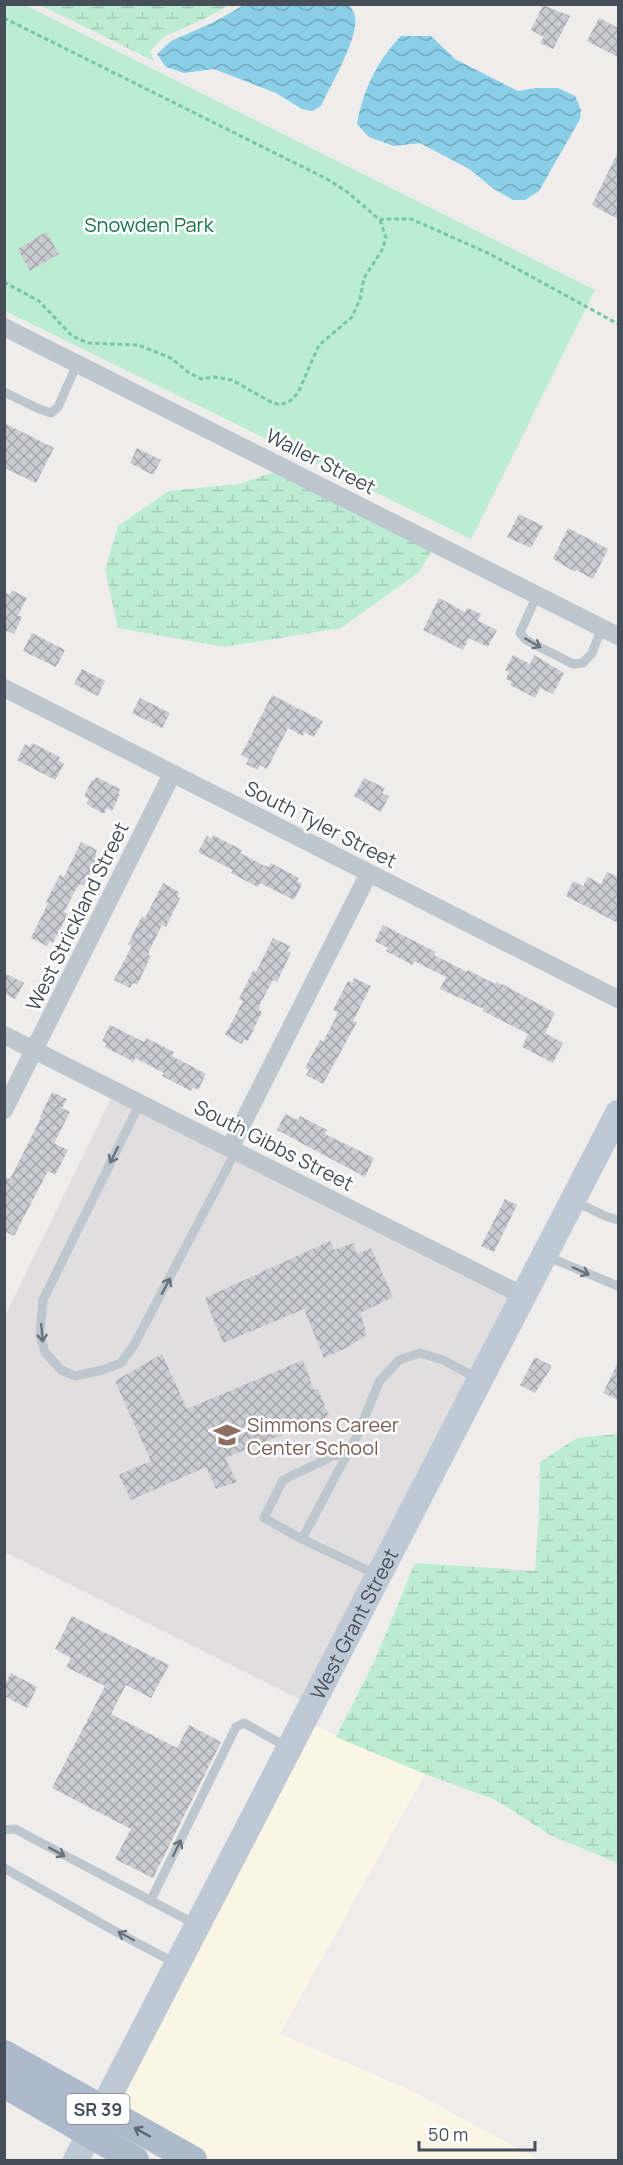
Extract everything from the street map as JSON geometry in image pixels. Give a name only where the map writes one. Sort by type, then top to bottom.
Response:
[{"type":"main road","name":"SR 39","points":[[4,2054],[95,2123],[135,2160]]},
{"type":"main road","name":"SR 39","points":[[4,2084],[95,2123],[193,2160]]},
{"type":"street","name":"Waller Street","points":[[4,327],[610,632]]},
{"type":"street","name":"South Tyler Street","points":[[6,691],[618,999]]},
{"type":"street","name":"West Strickland Street","points":[[4,1110],[172,774]]},
{"type":"street","points":[[233,1150],[369,873]]},
{"type":"street","name":"South Gibbs Street","points":[[4,1035],[522,1295]]},
{"type":"street","name":"West Grant Street","points":[[76,2160],[618,1113]]},
{"type":"lane","points":[[4,392],[51,413],[58,406],[77,364]]},
{"type":"lane","points":[[537,595],[520,633],[526,640],[573,664],[583,663],[610,632]]},
{"type":"lane","points":[[140,1103],[43,1300],[40,1335],[45,1352],[61,1370],[75,1376],[121,1363],[134,1345],[233,1150]]},
{"type":"lane","points":[[572,1201],[618,1220]]},
{"type":"lane","points":[[544,1255],[618,1286]]},
{"type":"lane","points":[[302,1539],[358,1434],[379,1382],[399,1360],[420,1353],[443,1360],[479,1379]]},
{"type":"lane","points":[[347,1454],[333,1456],[283,1480],[264,1518],[378,1575]]},
{"type":"lane","points":[[151,1900],[236,1727],[244,1723],[289,1748]]},
{"type":"lane","points":[[4,1830],[15,1829],[197,1925]]},
{"type":"lane","points":[[4,1868],[177,1964]]},
{"type":"path","points":[[4,18],[327,179],[346,191],[380,220],[386,238],[382,250],[364,278],[360,299],[352,317],[320,345],[298,393],[290,401],[280,405],[232,380],[214,377],[201,379],[171,358],[138,345],[88,343],[72,336],[39,301],[4,282]]},
{"type":"path","points":[[380,220],[411,219],[490,254],[618,324]]},
{"type":"shaded area","name":"Simmons Career Center School","points":[[115,1090],[522,1295],[311,1705],[5,1552],[4,1318]]},
{"type":"shaded area","points":[[311,1724],[425,1774],[280,2034],[410,2090],[539,2160],[210,2160],[113,2108]]},
{"type":"green space","name":"Snowden Park","points":[[5,4],[25,5],[595,290],[471,539],[5,311]]},
{"type":"green space","points":[[40,5],[229,5],[165,36],[150,51],[154,61]]},
{"type":"green space","points":[[274,472],[432,551],[418,573],[341,628],[224,647],[118,628],[105,570],[118,526],[169,491],[239,484]]},
{"type":"green space","points":[[618,1434],[618,1863],[552,1836],[496,1800],[425,1774],[336,1737],[374,1662],[415,1563],[535,1571],[540,1462],[577,1438]]},
{"type":"water","points":[[349,4],[355,17],[353,37],[321,106],[312,111],[302,109],[276,93],[214,69],[184,73],[166,67],[157,54],[171,41],[212,23],[244,5]]},
{"type":"water","points":[[401,36],[431,36],[455,59],[518,91],[558,88],[575,96],[581,110],[580,119],[539,191],[525,200],[513,200],[494,189],[469,169],[420,143],[394,146],[369,137],[357,124],[363,99],[372,77]]},
{"type":"building","points":[[543,5],[570,16],[553,49],[540,43],[544,37],[531,30]]},
{"type":"building","points":[[599,18],[618,28],[618,57],[587,41]]},
{"type":"building","points":[[618,152],[618,219],[592,205]]},
{"type":"building","points":[[46,232],[59,254],[30,271],[18,249]]},
{"type":"building","points":[[4,423],[54,448],[36,483],[4,468]]},
{"type":"building","points":[[137,448],[161,460],[153,475],[130,463]]},
{"type":"building","points":[[519,514],[543,526],[531,548],[507,537]]},
{"type":"building","points":[[568,528],[608,549],[593,579],[553,559]]},
{"type":"building","points":[[12,590],[27,598],[18,615],[22,617],[14,634],[4,630],[4,592],[10,595]]},
{"type":"building","points":[[439,598],[465,612],[468,608],[481,614],[478,621],[497,630],[488,647],[469,638],[463,650],[423,630]]},
{"type":"building","points":[[32,633],[65,650],[56,667],[23,651]]},
{"type":"building","points":[[513,655],[530,664],[534,655],[564,673],[553,694],[540,688],[535,698],[510,685],[512,682],[506,679],[509,672],[505,670]]},
{"type":"building","points":[[82,669],[105,681],[98,696],[74,684]]},
{"type":"building","points":[[272,695],[323,721],[314,737],[304,732],[303,736],[288,728],[267,769],[260,765],[258,770],[246,764],[249,759],[241,755]]},
{"type":"building","points":[[140,698],[170,713],[162,728],[132,713]]},
{"type":"building","points":[[32,743],[60,757],[59,761],[64,764],[55,780],[17,760],[25,744],[30,747]]},
{"type":"building","points":[[96,777],[120,789],[112,811],[107,808],[104,814],[86,804],[89,799],[84,796]]},
{"type":"building","points":[[364,778],[385,788],[382,793],[389,796],[381,812],[354,796]]},
{"type":"building","points":[[213,835],[242,850],[240,853],[263,865],[269,867],[271,863],[299,878],[297,881],[302,884],[294,900],[260,883],[258,887],[231,873],[233,870],[198,852],[207,836],[212,839]]},
{"type":"building","points":[[81,842],[97,850],[95,855],[98,857],[84,886],[80,884],[76,889],[64,912],[68,914],[53,943],[50,941],[47,946],[31,938],[60,875],[64,877]]},
{"type":"building","points":[[607,872],[618,877],[618,923],[566,896],[573,881],[583,886],[588,877],[601,884]]},
{"type":"building","points":[[163,883],[179,892],[177,897],[180,898],[166,927],[162,925],[150,949],[148,955],[151,956],[137,985],[133,983],[130,988],[114,980],[132,946],[128,944],[142,916],[145,918]]},
{"type":"building","points":[[383,925],[436,952],[434,955],[467,972],[468,970],[495,984],[496,982],[504,985],[555,1013],[545,1033],[563,1043],[553,1063],[522,1047],[528,1034],[483,1011],[484,1009],[440,989],[446,977],[414,961],[413,965],[386,951],[388,948],[375,941]]},
{"type":"building","points":[[273,938],[290,946],[287,951],[291,953],[277,982],[273,980],[260,1004],[259,1010],[262,1012],[248,1041],[244,1039],[242,1044],[225,1035],[243,1001],[239,999]]},
{"type":"building","points":[[4,973],[24,983],[15,999],[4,993]]},
{"type":"building","points":[[354,978],[371,986],[353,1021],[357,1022],[323,1084],[306,1075],[309,1070],[305,1068],[320,1040],[323,1042],[336,1017],[337,1012],[333,1010],[348,981],[352,983]]},
{"type":"building","points":[[110,1025],[144,1042],[146,1038],[174,1052],[172,1056],[206,1074],[198,1090],[193,1087],[191,1091],[162,1076],[164,1073],[135,1058],[134,1062],[105,1047],[107,1044],[102,1041]]},
{"type":"building","points":[[52,1092],[67,1099],[62,1108],[70,1112],[54,1143],[68,1150],[55,1175],[48,1171],[14,1236],[4,1231],[4,1176],[10,1179]]},
{"type":"building","points":[[285,1114],[298,1120],[300,1116],[327,1130],[325,1134],[374,1158],[365,1177],[277,1130]]},
{"type":"building","points":[[505,1199],[517,1205],[494,1252],[481,1246]]},
{"type":"building","points":[[330,1241],[334,1250],[353,1243],[357,1254],[371,1248],[393,1297],[360,1313],[367,1335],[324,1358],[304,1309],[223,1343],[205,1298]]},
{"type":"building","points":[[162,1354],[187,1409],[303,1360],[314,1390],[318,1389],[329,1416],[225,1458],[237,1482],[216,1489],[206,1467],[131,1500],[119,1475],[151,1461],[115,1381]]},
{"type":"building","points":[[535,1357],[550,1365],[551,1368],[535,1393],[520,1385]]},
{"type":"building","points":[[618,1362],[618,1400],[603,1393]]},
{"type":"building","points":[[72,1616],[169,1665],[151,1698],[126,1685],[111,1714],[177,1748],[189,1725],[221,1742],[153,1878],[115,1859],[131,1829],[52,1788],[105,1686],[66,1667],[71,1658],[55,1649]]},
{"type":"building","points":[[11,1673],[37,1687],[27,1708],[4,1696],[4,1686]]},
{"type":"place","name":"Simmons Career Center School","points":[[227,1435]]}]
